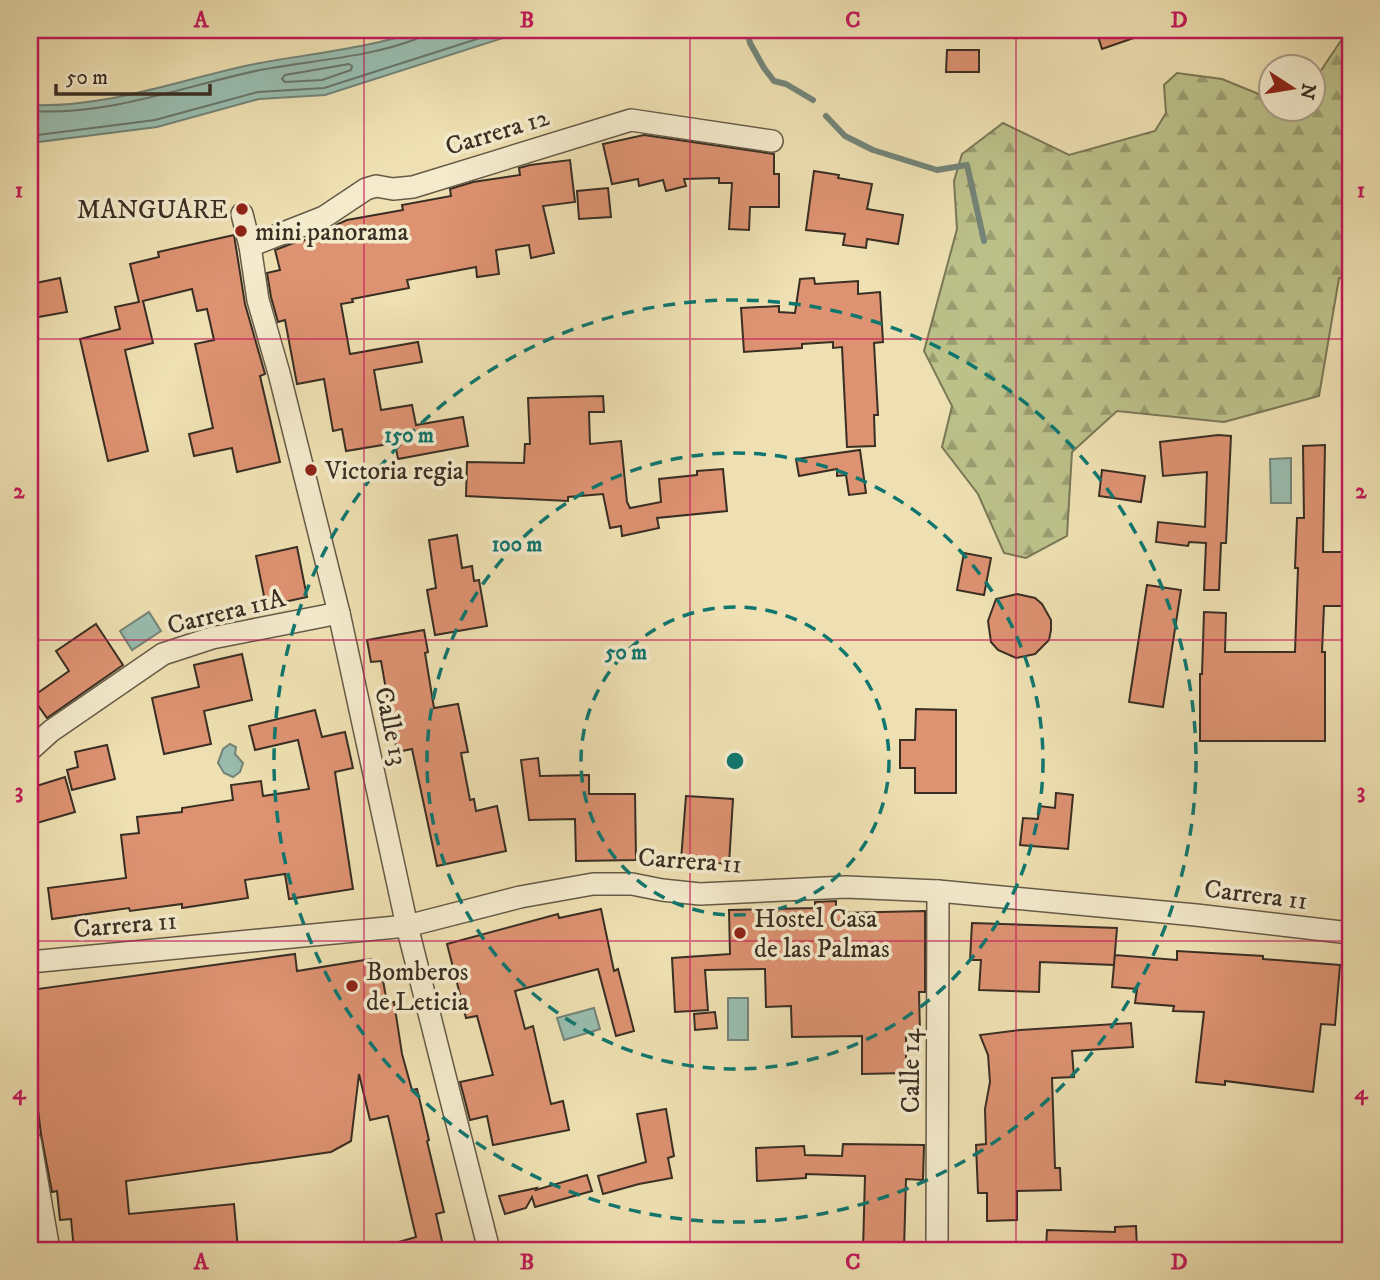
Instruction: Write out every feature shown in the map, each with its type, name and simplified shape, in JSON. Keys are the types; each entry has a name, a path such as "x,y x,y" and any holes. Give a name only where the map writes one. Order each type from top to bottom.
{"street":[{"name":"Carrera 12","path":"250,246 324,217 366,189 376,186 393,189 413,187 631,120 772,141"},
{"name":"Calle 13","path":"242,214 258,300 339,613 407,926 489,1250"},
{"name":"Carrera 11A","path":"30,750 51,731 163,653 212,638 339,613"},
{"name":"Carrera 11","path":"30,961 407,926 520,897 593,884 632,884 700,894 846,887 938,891 1195,915 1350,933"},
{"name":"Calle 14","path":"937,1250 938,891"},
{"path":"30,1140 49,1250"}],"green space":[{"path":"1350,30 1350,277 1339,278 1319,396 1224,422 1117,411 1072,452 1067,536 1026,558 1004,553 978,494 942,447 952,406 924,351 957,229 954,181 962,154 1003,123 1069,155 1155,131 1166,113 1164,85 1177,73 1222,79 1258,94 1258,122 1328,122 1328,60"}],"water":[{"path":"422,30 528,30 325,95 259,99 157,127 30,143 30,105 60,105 118,97 231,69 362,46"},
{"path":"1291,458 1291,503 1271,503 1270,459"},
{"path":"149,612 161,631 132,650 120,631"},
{"path":"230,744 236,747 235,754 243,763 240,772 233,777 224,773 218,763 223,749"},
{"path":"728,998 748,998 748,1040 728,1040"},
{"path":"594,1008 600,1029 564,1040 557,1018"}],"building":[{"path":"1096,30 1151,30 1151,32 1102,49"},
{"path":"947,50 979,50 979,72 946,72"},
{"path":"644,135 774,154 774,174 779,174 779,207 750,207 749,230 729,229 732,183 719,183 719,178 684,179 686,186 666,191 663,180 639,186 638,179 612,184 603,144"},
{"path":"570,160 575,202 543,206 554,253 531,258 529,245 496,250 499,274 477,277 476,267 407,280 409,288 352,299 353,302 341,304 350,354 418,342 422,362 374,370 381,410 412,405 416,425 463,417 468,446 398,459 395,443 346,451 342,429 333,431 324,379 297,384 285,320 278,322 267,273 280,270 275,250 319,237 318,233 347,220 403,210 402,205 451,196 450,189 473,182 520,175 519,168 530,165"},
{"path":"814,171 872,184 867,209 903,215 898,244 867,239 866,248 843,245 845,234 806,230"},
{"path":"608,188 611,217 579,219 577,191"},
{"path":"234,235 245,304 265,374 260,376 280,462 237,472 232,448 194,456 189,434 213,428 195,344 214,340 207,309 197,311 192,289 143,301 153,343 125,350 148,451 108,461 80,339 120,329 115,307 139,302 130,264 159,257 158,252"},
{"path":"60,278 67,312 38,317 31,284"},
{"path":"814,278 815,284 858,281 858,294 880,292 883,342 874,343 878,415 874,415 875,446 847,447 842,347 833,348 833,342 802,344 802,348 744,352 741,308 779,306 779,312 795,313 800,279"},
{"path":"603,396 604,412 589,412 590,444 621,441 627,502 630,508 661,502 659,479 723,469 727,511 657,518 659,528 622,536 621,526 610,528 603,494 568,497 568,501 466,496 467,462 524,463 525,444 530,444 528,398"},
{"path":"1231,436 1226,543 1221,543 1219,590 1204,590 1206,543 1189,542 1188,546 1156,542 1158,522 1205,527 1207,472 1163,476 1160,442"},
{"path":"1325,445 1323,552 1350,552 1350,606 1324,606 1322,652 1325,652 1325,741 1200,741 1204,612 1226,613 1225,652 1295,652 1297,518 1304,518 1303,446"},
{"path":"860,450 866,493 849,495 846,475 837,476 837,469 799,476 796,459"},
{"path":"1102,470 1145,476 1141,502 1099,496"},
{"path":"457,535 462,568 472,566 474,581 479,580 487,626 435,635 427,590 436,588 429,540"},
{"path":"297,547 307,597 266,606 256,556"},
{"path":"964,553 991,558 984,595 957,590"},
{"path":"1147,585 1181,590 1163,707 1129,702"},
{"path":"1017,594 1035,598 1042,604 1051,620 1051,630 1049,640 1035,654 1016,658 998,650 991,642 988,621 996,599"},
{"path":"96,624 123,665 47,718 32,697 69,671 56,651"},
{"path":"424,630 434,708 458,704 468,752 461,753 470,800 474,799 476,811 497,806 506,851 437,866 412,749 397,752 381,661 371,662 367,640"},
{"path":"242,654 252,700 204,711 211,744 164,754 152,698 199,687 194,665"},
{"path":"916,709 956,710 956,793 915,793 915,768 900,768 900,740 915,740"},
{"path":"315,710 322,737 345,732 353,768 335,772 353,889 289,899 285,874 245,880 248,898 182,908 182,904 130,911 129,908 52,919 48,888 126,878 121,835 139,833 137,817 182,812 182,808 233,800 231,785 261,781 263,796 309,789 298,740 255,750 249,726"},
{"path":"107,745 115,779 72,790 67,770 78,767 75,752"},
{"path":"538,758 540,776 589,775 589,794 635,794 636,860 576,861 575,819 529,820 521,760"},
{"path":"65,777 75,812 30,825 30,788"},
{"path":"1056,793 1073,795 1068,849 1020,845 1023,818 1038,819 1039,806 1055,808"},
{"path":"686,796 733,799 729,864 681,860"},
{"path":"836,901 836,913 925,911 925,992 919,992 920,1034 906,1035 906,1073 862,1074 862,1036 792,1037 791,1006 766,1007 765,969 705,970 708,1010 675,1012 672,958 730,954 729,910 815,908 815,902"},
{"path":"601,909 614,971 618,969 634,1031 616,1036 598,969 515,991 525,1029 533,1026 551,1104 563,1101 569,1130 493,1145 487,1116 470,1120 460,1082 493,1075 477,1016 466,1018 447,944 558,914 559,918"},
{"path":"972,923 1117,928 1114,964 1115,955 1177,960 1177,951 1263,956 1263,959 1340,965 1335,1025 1321,1024 1313,1092 1225,1081 1225,1085 1196,1082 1204,1012 1173,1011 1174,1006 1135,1003 1137,989 1112,987 1114,965 1040,962 1039,992 979,990 981,960 970,960"},
{"path":"295,954 297,971 371,959 374,981 383,980 387,1003 394,1002 402,1054 412,1090 417,1089 429,1140 427,1141 444,1212 436,1214 444,1250 386,1250 385,1246 416,1237 388,1116 370,1120 359,1074 351,1141 331,1152 126,1181 129,1214 234,1204 238,1250 74,1250 71,1219 60,1220 57,1191 52,1192 41,1134 30,1044 30,990"},
{"path":"715,1012 717,1028 695,1030 694,1014"},
{"path":"1131,1023 1133,1047 1072,1051 1074,1077 1052,1078 1055,1168 1060,1168 1061,1190 1017,1191 1017,1220 987,1221 987,1193 978,1193 976,1145 986,1144 985,1109 990,1082 988,1055 980,1035"},
{"path":"666,1109 674,1156 668,1158 672,1178 603,1194 598,1176 646,1162 637,1114"},
{"path":"843,1144 924,1145 923,1180 906,1179 904,1250 863,1250 865,1176 806,1174 806,1178 757,1181 756,1148 804,1146 805,1155 842,1156"},
{"path":"587,1175 592,1191 535,1207 532,1197 526,1208 505,1214 499,1196 537,1188 536,1190"},
{"path":"1136,1226 1137,1250 1046,1248 1047,1230 1115,1232 1115,1227"}],"waterway":[{"path":"747,30 750,43 774,81 786,84 813,100"},
{"path":"826,116 845,136 873,150 937,170 967,165 984,241"}],"place":[{"name":"MANGUARE","path":"242,209"},
{"name":"mini panorama","path":"241,231"},
{"name":"Victoria regia","path":"311,470"},
{"name":"Hostel Casa de las Palmas","path":"740,933"},
{"name":"Bomberos de Leticia","path":"352,986"}]}
